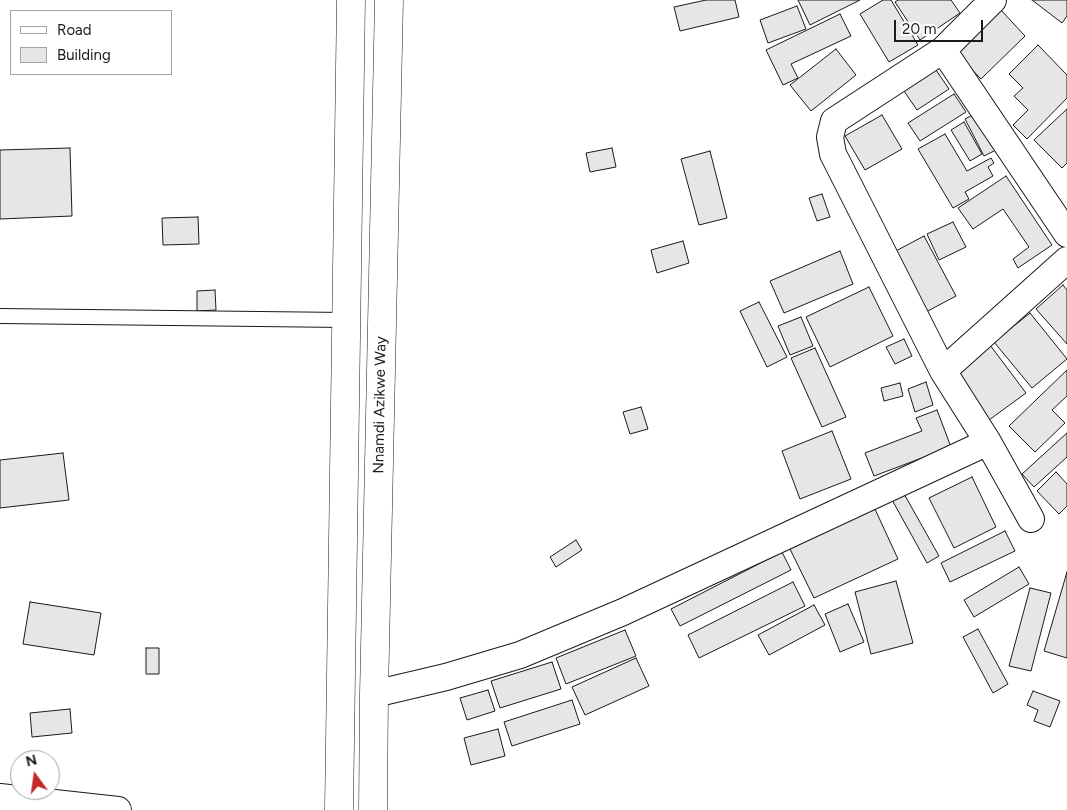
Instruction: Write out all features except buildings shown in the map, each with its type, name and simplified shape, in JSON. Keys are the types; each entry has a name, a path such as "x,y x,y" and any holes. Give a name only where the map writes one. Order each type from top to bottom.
{"highway":[{"path":"339,810 351,0"},
{"name":"Nnamdi Azikwe Way","path":"373,810 389,0"}],"street":[{"path":"993,0 943,50 834,121 830,137 833,154 943,371 988,442 1031,519"},
{"path":"943,50 1067,234"},
{"path":"943,371 1067,260"},
{"path":"374,694 446,677 520,655 623,612 988,442"},
{"path":"0,797 118,810"}],"lane":[{"path":"0,316 346,320"}]}
